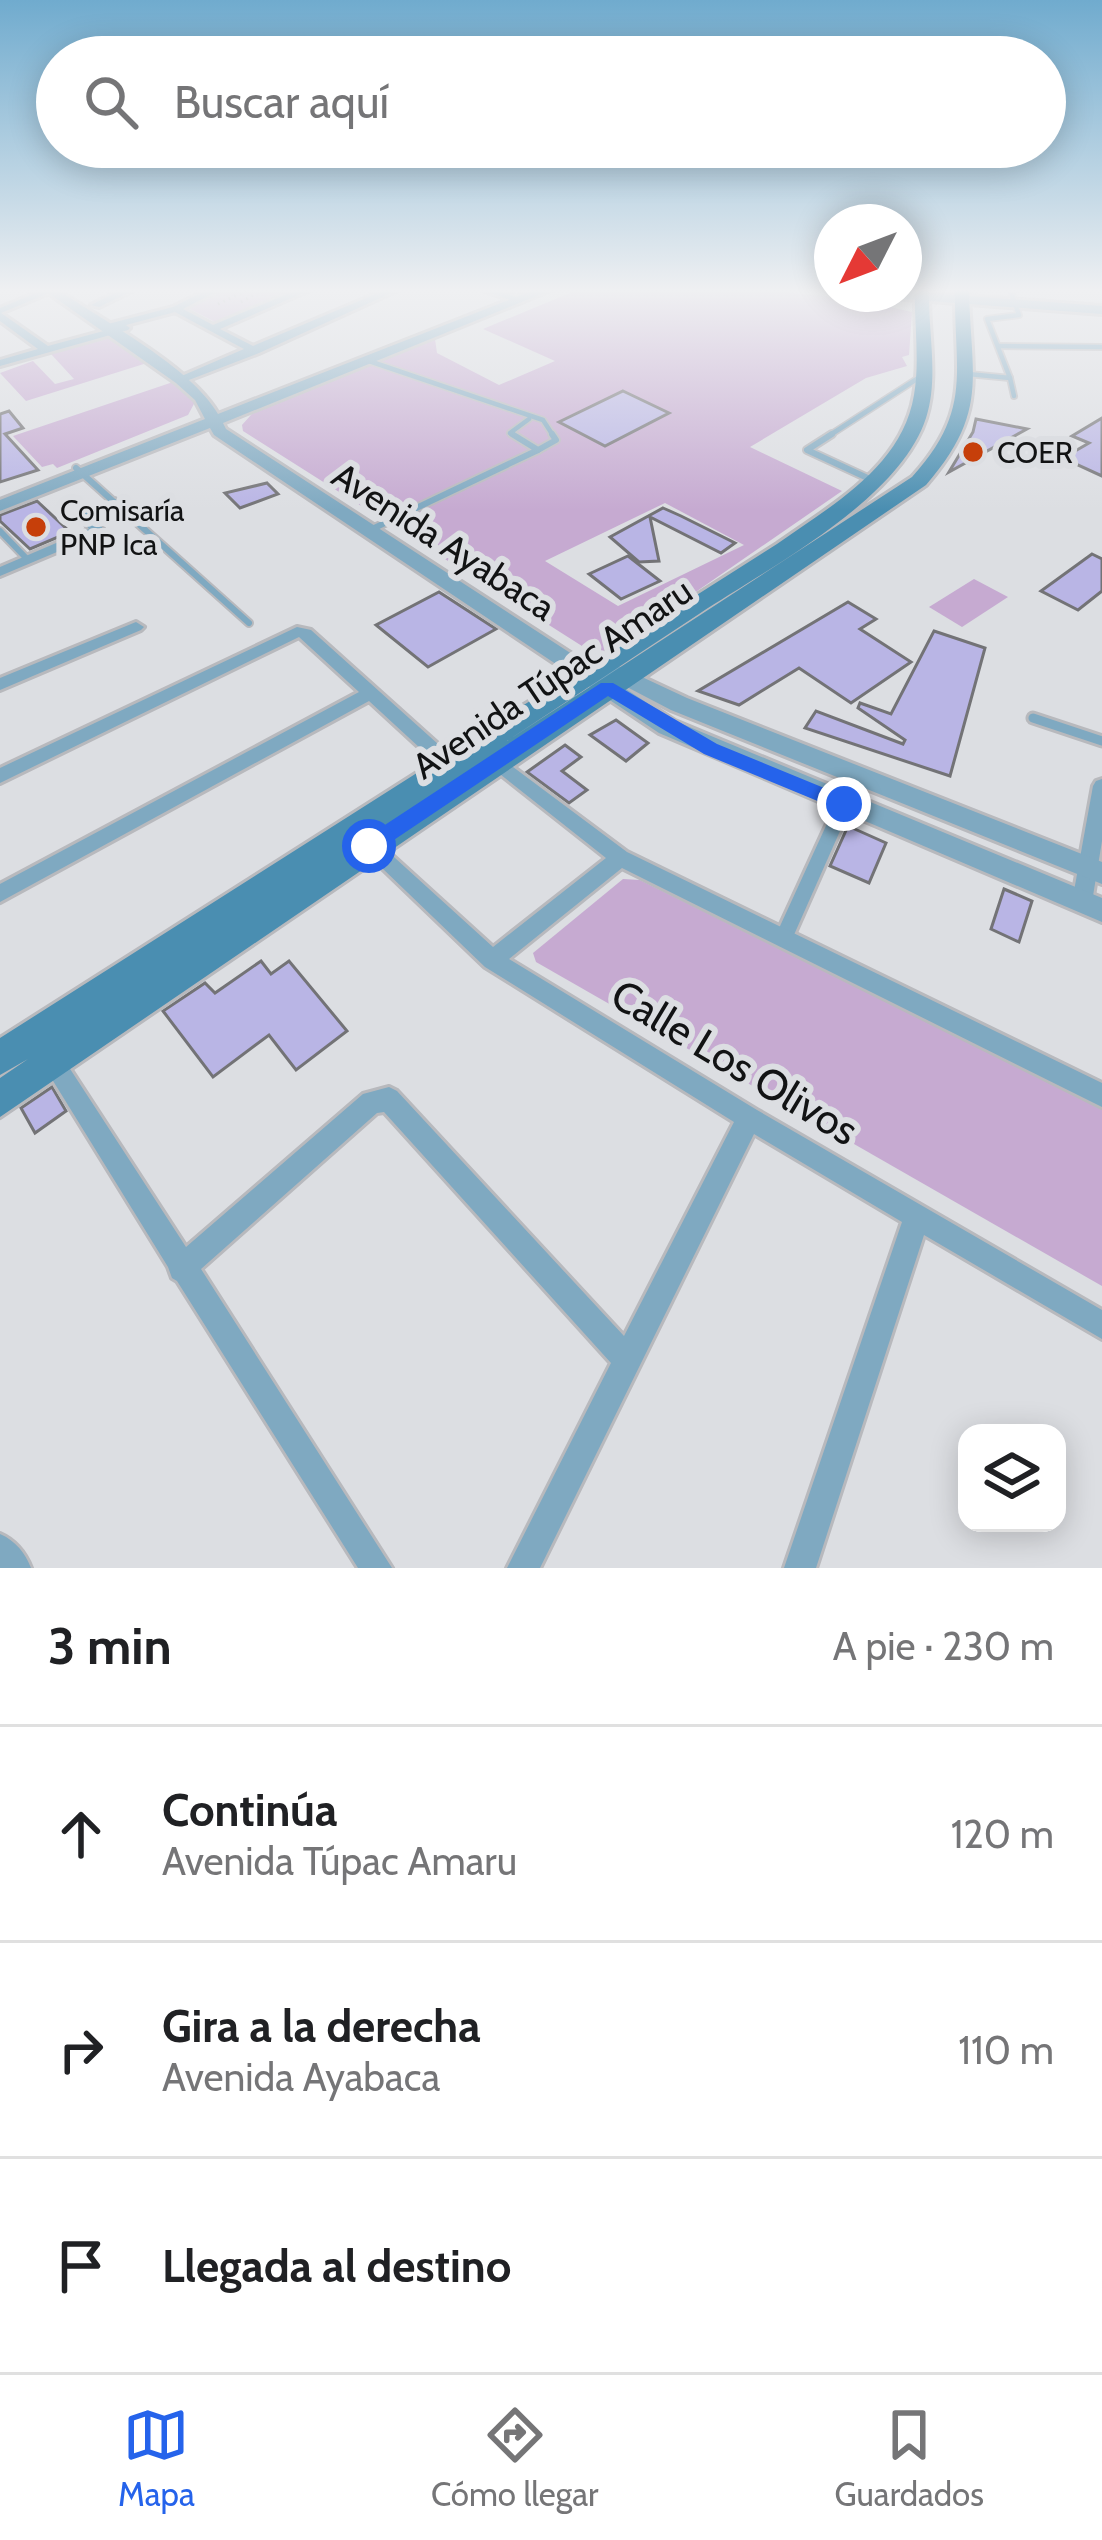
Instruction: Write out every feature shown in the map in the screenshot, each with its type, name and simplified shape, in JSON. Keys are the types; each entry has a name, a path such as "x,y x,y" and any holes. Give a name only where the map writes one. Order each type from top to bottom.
{"main road":[{"name":"Avenida Túpac Amaru","path":"0,1099 362,838 452,767 606,676 793,553 898,496 932,468 962,420 965,363"},
{"name":"Avenida Túpac Amaru","path":"793,553 900,453 915,426 923,366"},
{"path":"923,366 968,373"},
{"name":"Avenida Túpac Amaru","path":"0,1058 362,838 497,762 606,676"}],"street":[{"name":"Avenida Ayabaca","path":"166,363 187,378 220,415 374,528 711,749 1092,906"},
{"path":"187,378 224,363"},
{"path":"0,502 351,363"},
{"path":"176,432 196,414 238,419 256,401 357,363"},
{"path":"0,572 98,530 86,517 116,503"},
{"path":"0,684 136,627"},
{"path":"0,776 291,633 306,634 452,767"},
{"name":"Avenida Ayabaca","path":"606,676 1095,870"},
{"path":"0,894 370,694"},
{"path":"497,762 620,857 1102,1095"},
{"path":"1092,906 1102,787"},
{"path":"784,937 844,804"},
{"name":"Calle Los Olivos","path":"362,838 492,960 749,1118 1102,1324"},
{"path":"492,960 620,857"},
{"path":"53,1063 376,1568"},
{"path":"181,1269 371,1102 389,1099 627,1360"},
{"path":"523,1568 749,1118"},
{"path":"800,1568 917,1217"},
{"path":"0,1550 15,1568"}],"lane":[{"path":"374,528 554,444 556,435 543,420 375,363"},
{"path":"1005,363 1014,396"},
{"path":"874,481 808,448 923,366"},
{"path":"968,373 1010,378"},
{"path":"529,419 510,433 538,450"},
{"path":"79,471 249,623"},
{"path":"0,531 28,560"},
{"path":"1033,718 1102,741"}],"shaded area":[{"path":"35,363 55,384 74,379 59,363 146,363 26,401 0,373"},
{"path":"372,363 457,363 499,385 550,363 907,366 866,378 750,447 842,491 606,654 593,653 243,431 242,425 258,407","holes":["665,503 744,545 618,606 545,561"]},
{"path":"173,382 195,402 188,415 57,468 53,464 42,467 13,436"},
{"path":"974,579 1008,597 962,627 929,607"},
{"path":"623,879 640,880 1102,1108 1102,1286 536,962 533,953"}],"building":[{"path":"623,391 669,413 605,446 559,422"},
{"path":"9,411 23,428 5,434 38,470 0,482 0,414"},
{"path":"1102,418 1102,476 1063,458 1089,443 1072,436"},
{"name":"COER","path":"976,419 1027,429 949,472 973,432"},
{"path":"267,483 278,494 240,508 225,493"},
{"name":"Comisaría PNP Ica","path":"37,501 70,532 30,549 0,521 0,515"},
{"path":"663,508 735,543 721,553 650,517 659,561 639,562 610,537"},
{"path":"1092,554 1102,559 1102,591 1078,610 1041,591"},
{"path":"628,556 660,581 621,599 589,574"},
{"path":"439,592 496,629 428,667 376,625"},
{"path":"848,602 876,619 860,629 911,662 851,703 799,668 739,705 698,691"},
{"path":"934,631 985,648 950,776 805,728 816,711 903,744 905,740 858,708 860,703 891,714"},
{"path":"616,720 648,743 626,761 590,735"},
{"path":"565,745 581,757 562,771 587,790 569,803 527,772"},
{"path":"848,826 886,843 869,883 830,866"},
{"path":"1004,889 1032,901 1019,942 991,929"},
{"path":"261,961 271,974 289,961 347,1031 296,1070 269,1035 213,1077 163,1011 205,983 215,993"},
{"path":"52,1087 66,1111 35,1133 21,1108"}],"place":[{"name":"COER","path":"973,452"},
{"name":"Comisaría PNP Ica","path":"36,527"}],"route":[{"path":"369,846 607,688 711,749 844,804"}]}
